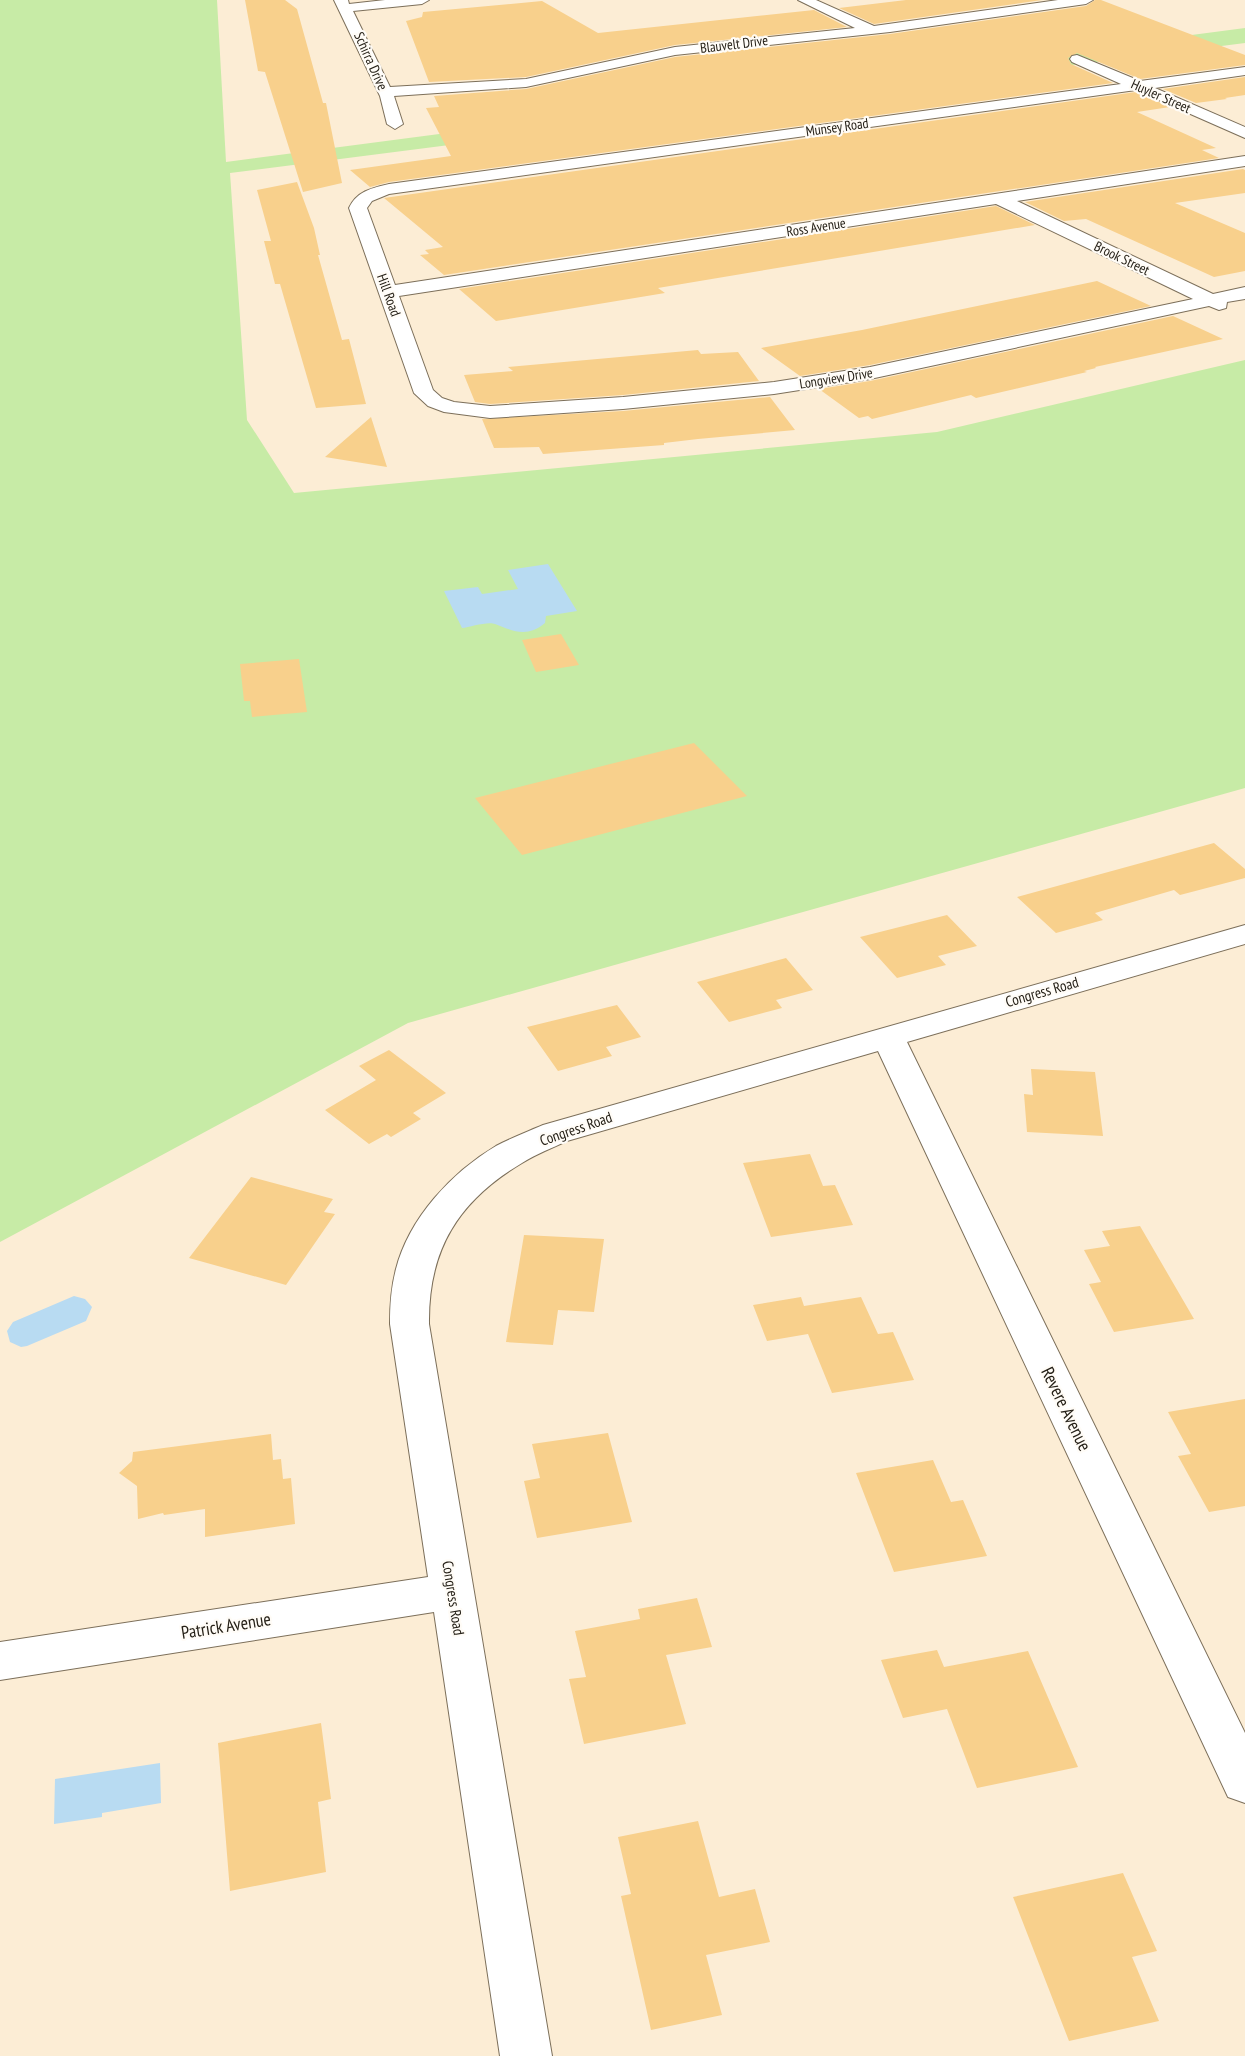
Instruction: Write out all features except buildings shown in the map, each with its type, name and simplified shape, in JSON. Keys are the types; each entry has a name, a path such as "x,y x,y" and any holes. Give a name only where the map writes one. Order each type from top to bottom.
{"street":[{"path":"344,4 423,0"},
{"path":"805,0 872,30"},
{"name":"Blauvelt Drive","path":"385,92 461,89 526,83 675,51 872,30 1086,0"},
{"name":"Schirra Drive","path":"344,4 385,92 395,124"},
{"name":"Huyler Street","path":"1077,59 1245,132"},
{"name":"Munsey Road","path":"364,198 389,189 1245,71"},
{"name":"Ross Avenue","path":"387,292 1245,161"},
{"name":"Hill Road","path":"364,198 358,208 424,393"},
{"name":"Brook Street","path":"999,199 1237,312"},
{"name":"Longview Drive","path":"424,393 435,402 451,408 490,412 774,388 870,373 1245,293"},
{"name":"Congress Road","path":"526,2056 415,1355 409,1335 408,1293 417,1255 436,1220 465,1187 498,1162 555,1133 1245,934"},
{"name":"Revere Avenue","path":"888,1037 1245,1782"},
{"name":"Patrick Avenue","path":"0,1661 452,1591"}],"green space":[{"path":"0,0 217,0 226,162 1245,28 1245,43 230,173 247,420 294,493 937,432 1245,360 1245,788 408,1023 0,1242"}],"water":[{"path":"548,564 577,611 546,616 545,623 526,632 514,631 492,623 462,628 444,591 478,587 482,594 518,589 508,570"},
{"path":"74,1296 85,1299 92,1307 86,1321 27,1346 21,1347 10,1342 7,1331 13,1322"},
{"path":"160,1763 161,1803 102,1813 102,1817 54,1824 55,1779"}]}
